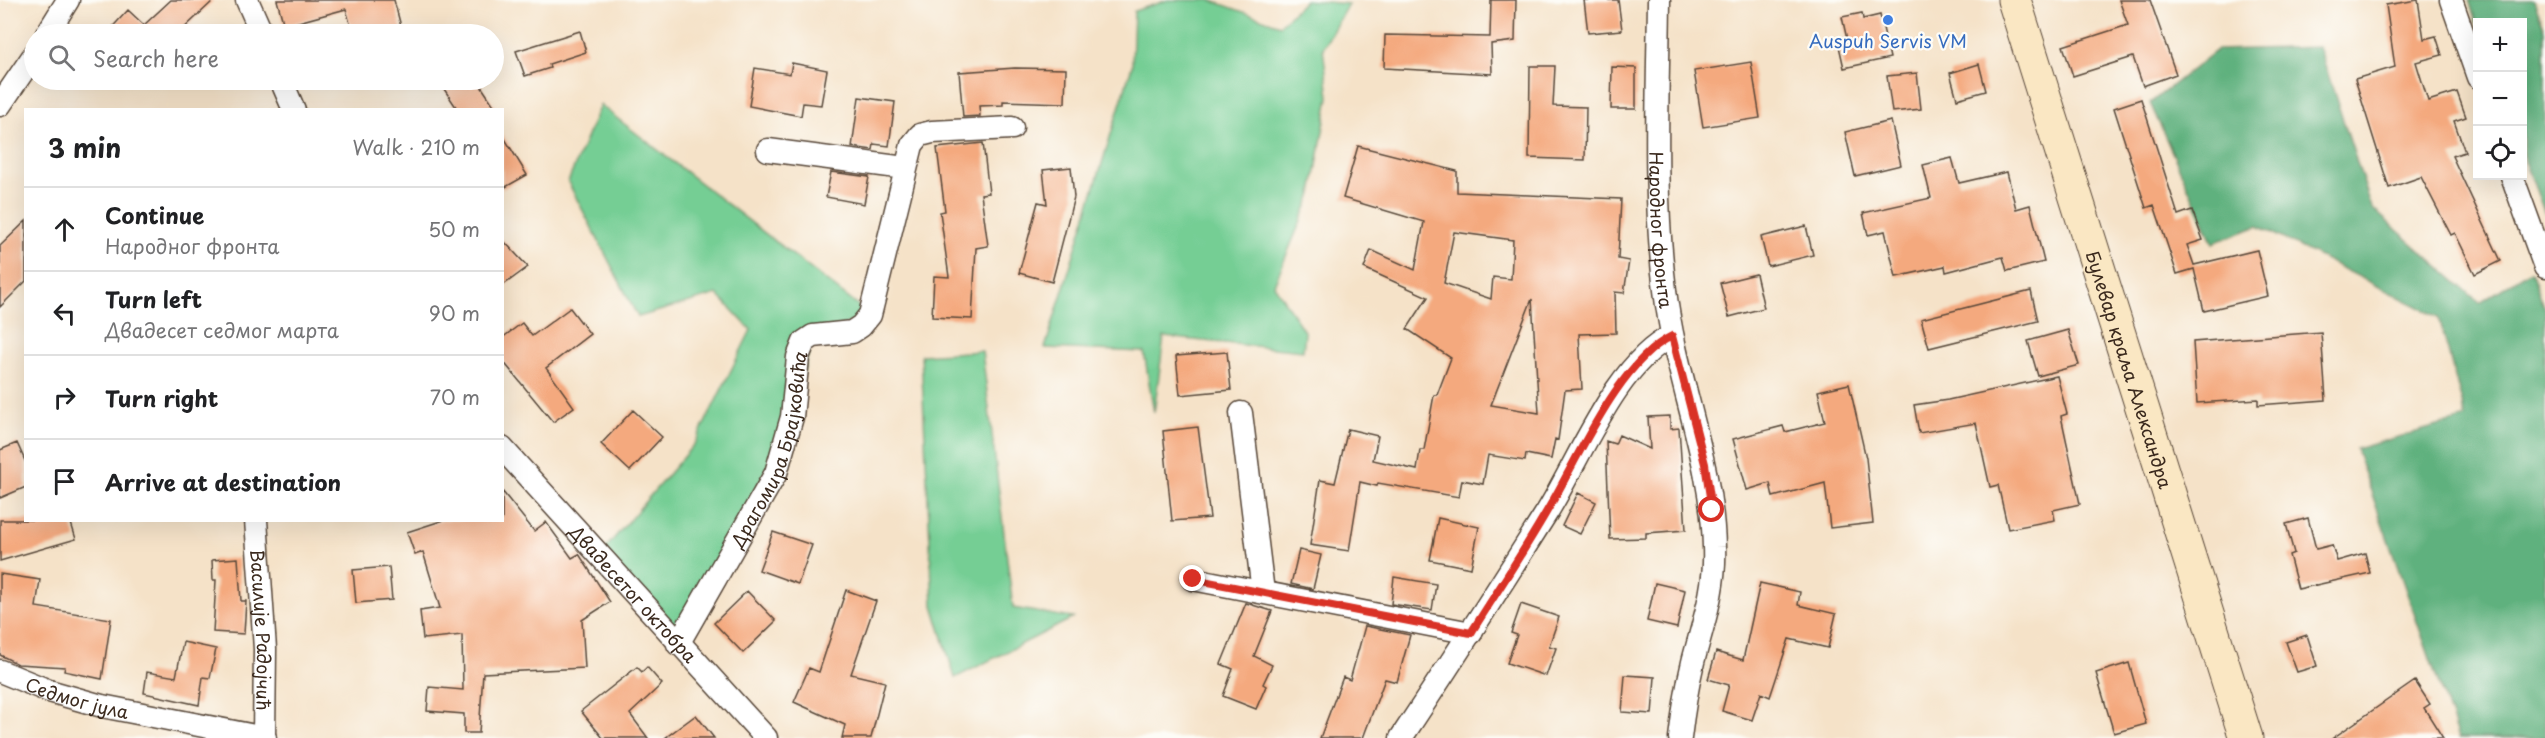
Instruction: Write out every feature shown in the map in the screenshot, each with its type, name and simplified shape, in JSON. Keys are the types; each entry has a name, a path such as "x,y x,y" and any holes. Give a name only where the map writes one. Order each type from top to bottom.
{"main road":[{"name":"Булевар краља Александра","path":"2014,0 2246,738"}],"street":[{"path":"53,24 68,0"},
{"path":"247,0 258,24"},
{"name":"Народног фронта","path":"1659,0 1661,251 1672,336 1705,464 1714,549 1713,584 1693,662 1680,738"},
{"path":"2451,0 2476,72"},
{"path":"0,105 24,70"},
{"path":"285,90 293,108"},
{"name":"Драгомира Брајковића","path":"678,644 776,472 792,417 798,357 804,342 813,336 852,332 861,326 870,315 912,144 920,135 932,132 1012,128"},
{"path":"768,150 905,168"},
{"path":"2513,180 2545,267"},
{"path":"1401,738 1471,633 1550,507 1617,390 1655,344 1672,336"},
{"path":"1241,413 1263,592"},
{"name":"Двадесетог октобра","path":"504,450 766,738"},
{"name":"Василије Радојчић","path":"256,522 265,649 264,738"},
{"path":"1193,579 1471,633"},
{"name":"Седмог јула","path":"0,671 49,691 102,706 264,738"}],"green space":[{"path":"1168,0 1210,0 1280,25 1305,0 1348,4 1323,48 1329,97 1312,194 1274,285 1305,333 1303,351 1164,337 1154,413 1144,352 1045,348 1132,66 1134,11"},
{"path":"2469,0 2534,0 2545,30 2545,214 2527,167 2527,18 2475,18"},
{"path":"2319,47 2372,208 2480,303 2531,270 2545,309 2545,738 2458,738 2356,449 2466,418 2439,317 2258,226 2213,243 2150,103 2217,50"},
{"path":"600,105 870,315 813,336 792,417 678,644 599,556 695,443 751,330 717,294 638,317 568,182"},
{"path":"982,351 1013,608 1073,618 955,678 933,605 921,355"}],"building":[{"path":"171,0 214,0 189,24 145,24"},
{"path":"277,0 394,0 400,24 350,24 346,9 291,24 283,24"},
{"path":"1491,0 1516,0 1515,41 1491,44 1492,74 1384,68 1385,35 1490,37"},
{"path":"1584,0 1618,0 1622,30 1588,33"},
{"path":"2119,0 2150,0 2176,74 2143,86 2133,57 2073,76 2063,46 2128,25"},
{"path":"2418,0 2424,39 2436,36 2442,55 2416,62 2428,101 2457,92 2466,117 2454,121 2465,152 2452,156 2501,261 2475,274 2455,233 2451,235 2421,177 2389,188 2355,79 2395,67 2386,5"},
{"path":"128,10 143,24 115,24"},
{"path":"1862,13 1863,19 1880,15 1890,58 1844,68 1839,46 1848,44 1842,17"},
{"path":"580,31 586,52 549,64 550,68 525,76 516,51"},
{"path":"1751,62 1760,118 1703,127 1694,71"},
{"path":"792,63 827,70 821,105 803,103 801,116 749,106 755,68 790,74"},
{"path":"1979,64 1986,91 1957,99 1950,73"},
{"path":"1530,66 1555,66 1553,106 1586,107 1585,160 1529,158"},
{"path":"1612,67 1636,68 1636,109 1611,109"},
{"path":"1015,68 1066,69 1065,103 1003,101 1003,105 979,106 980,116 963,117 959,72"},
{"path":"1917,73 1921,109 1892,112 1887,76"},
{"path":"445,90 484,90 496,108 457,108"},
{"path":"859,97 895,102 889,146 874,144 873,150 852,147"},
{"path":"2141,99 2178,215 2192,210 2203,240 2187,245 2194,265 2257,250 2268,296 2204,311 2194,269 2177,274 2154,205 2146,208 2114,108"},
{"path":"1891,121 1901,165 1855,176 1845,132"},
{"path":"504,137 527,175 504,188"},
{"path":"983,143 989,193 981,194 988,246 976,248 972,319 932,317 934,276 949,277 940,212 945,211 937,148"},
{"path":"1358,146 1457,171 1457,192 1621,199 1618,259 1629,261 1624,293 1615,292 1616,333 1579,334 1582,389 1565,390 1558,440 1555,439 1551,459 1526,454 1525,461 1488,455 1483,484 1462,480 1459,497 1360,482 1349,551 1310,545 1320,480 1335,483 1348,429 1378,436 1373,460 1417,470 1420,450 1424,450 1434,395 1437,395 1451,358 1407,329 1428,297 1364,268 1371,250 1415,270 1424,222 1343,198","holes":["1454,232 1513,240 1511,279 1493,277 1491,299 1444,283","1532,299 1539,413 1491,405"]},
{"path":"1952,158 1959,183 2007,172 2016,209 2030,205 2044,262 2007,271 2003,257 1946,272 1945,266 1896,277 1885,231 1868,235 1863,213 1931,198 1923,165"},
{"path":"1071,167 1074,197 1052,282 1019,273 1038,202 1047,204 1043,170"},
{"path":"831,172 869,177 864,204 826,197"},
{"path":"24,223 24,283 0,307 0,246"},
{"path":"1806,226 1813,255 1768,266 1761,237"},
{"path":"504,241 528,267 504,285"},
{"path":"1756,274 1764,308 1729,317 1720,283"},
{"path":"2031,291 2038,321 1929,348 1921,319"},
{"path":"570,308 590,334 546,368 574,407 553,422 504,362 504,336 522,323 532,336"},
{"path":"2068,330 2079,365 2038,376 2028,341"},
{"path":"2321,332 2326,400 2258,405 2258,399 2197,403 2193,342"},
{"path":"1227,352 1231,390 1180,395 1176,356"},
{"path":"2057,376 2067,414 2061,416 2080,504 2053,510 2055,520 2008,529 1998,485 1990,487 1976,423 1919,433 1914,405 1948,400"},
{"path":"1849,384 1866,458 1873,523 1830,528 1825,483 1773,497 1770,483 1747,490 1733,439 1783,426 1785,432 1825,422 1818,391"},
{"path":"633,410 662,437 630,471 601,444"},
{"path":"1670,416 1670,429 1679,428 1686,530 1646,533 1646,538 1610,539 1606,441 1615,444 1619,435 1650,449 1648,417"},
{"path":"1198,427 1210,518 1172,521 1163,431"},
{"path":"17,443 24,459 24,488 0,498 0,450"},
{"path":"1578,493 1596,502 1580,534 1562,526"},
{"path":"504,494 534,531 546,522 572,558 579,554 610,602 582,620 585,668 483,673 479,733 464,733 464,714 427,711 429,687 463,690 462,635 423,639 420,611 440,608 423,552 415,555 407,532 438,522 504,522"},
{"path":"1438,518 1479,527 1471,568 1430,560"},
{"path":"2308,518 2316,549 2332,545 2337,561 2365,553 2370,573 2298,589 2289,555 2294,553 2286,524"},
{"path":"0,520 71,522 76,539 0,561"},
{"path":"773,532 812,545 798,584 759,570"},
{"path":"1299,550 1321,555 1313,589 1291,584"},
{"path":"238,558 241,601 246,601 244,634 213,632 216,580 213,580 212,560"},
{"path":"389,567 392,600 356,603 353,570"},
{"path":"0,574 40,580 36,607 111,619 102,679 64,671 65,667 18,664 0,655"},
{"path":"1394,577 1436,584 1432,610 1391,604"},
{"path":"1655,583 1685,590 1677,628 1647,621"},
{"path":"1760,583 1800,592 1798,605 1836,614 1828,648 1789,639 1770,697 1761,693 1752,720 1722,711 1729,685 1708,679 1716,652 1743,660"},
{"path":"846,590 876,601 851,674 885,682 871,738 842,738 845,725 794,702 809,668 819,672"},
{"path":"747,591 776,621 743,653 714,623"},
{"path":"1246,603 1272,611 1254,656 1272,665 1263,684 1266,686 1256,709 1223,696 1233,669 1221,664"},
{"path":"1521,604 1559,617 1549,646 1556,648 1546,676 1507,663 1517,635 1511,633"},
{"path":"1365,626 1410,635 1397,682 1385,679 1363,738 1320,738 1343,677 1350,680"},
{"path":"2307,635 2317,666 2297,672 2286,642"},
{"path":"183,642 216,649 210,678 203,677 199,705 144,693 147,672 176,677"},
{"path":"2129,663 2146,724 2114,733 2096,673"},
{"path":"637,667 642,672 647,667 662,684 630,714 648,738 603,738 581,711"},
{"path":"1625,675 1655,677 1652,714 1622,712"},
{"path":"2415,681 2430,704 2424,708 2443,738 2333,738"},
{"path":"696,715 714,738 665,738"}],"place":[{"name":"Auspuh Servis VM","path":"1888,20"}],"route":[{"path":"1193,579 1471,633 1550,507 1617,390 1655,344 1672,336 1705,464 1712,510"}]}
